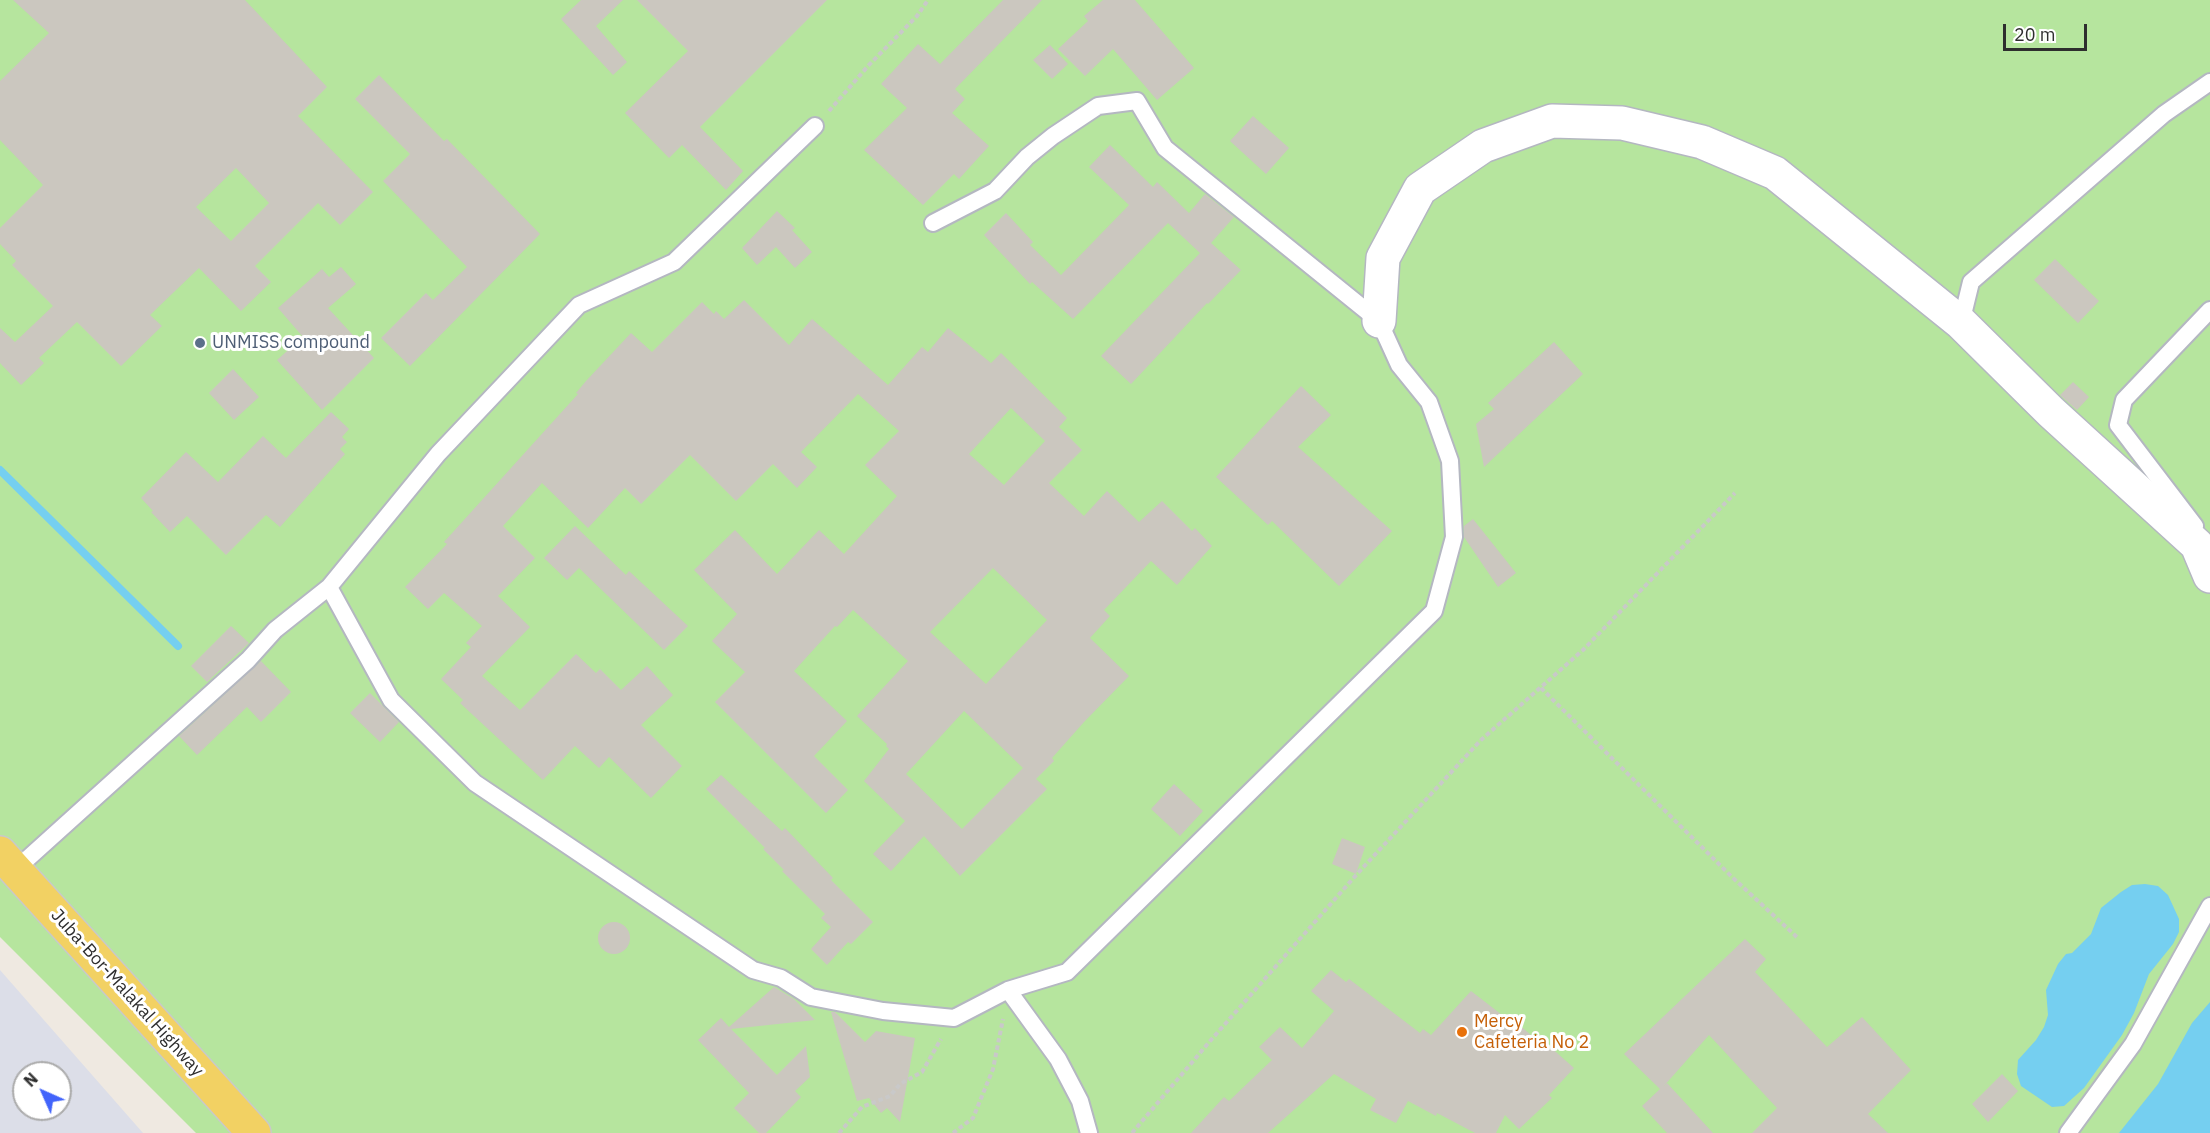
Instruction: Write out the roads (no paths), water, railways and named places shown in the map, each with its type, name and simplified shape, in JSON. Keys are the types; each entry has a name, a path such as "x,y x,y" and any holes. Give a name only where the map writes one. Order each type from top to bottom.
{"main road":[{"name":"Juba-Bor-Malakal Highway","path":"8,862 254,1133"}],"street":[{"path":"1379,321 1383,258 1420,189 1483,146 1552,121 1622,123 1702,142 1774,173 1962,323 2051,412 2197,545 2210,576"}],"lane":[{"path":"1962,323 1971,282 2164,114 2210,82"},
{"path":"328,587 391,700 475,783 753,970 781,978 811,997 884,1011 954,1018 1008,990 1067,972 1434,611 1454,537 1450,461 1429,402 1399,365 1379,321 1165,148 1137,101 1098,106 1027,157 994,191 933,223"},
{"path":"8,862 248,660 275,630 328,587 438,454 579,305 674,262 815,126"},
{"path":"2210,310 2124,400 2118,425 2210,545"},
{"path":"2068,1133 2133,1044 2210,906"},
{"path":"1008,990 1058,1059 1080,1101 1089,1133"}],"water":[{"path":"2132,885 2158,886 2168,895 2179,919 2179,932 2173,944 2149,974 2134,1013 2122,1035 2084,1088 2064,1106 2052,1107 2021,1086 2017,1074 2018,1060 2044,1027 2048,1015 2046,990 2058,964 2066,954 2072,953 2091,934 2101,908"},
{"path":"2210,1002 2210,1133 2119,1133 2158,1084 2192,1023"}],"waterway":[{"path":"0,470 178,646"}],"place":[{"name":"UNMISS compound","path":"200,343"},
{"name":"Mercy Cafeteria No 2","path":"1462,1032"}]}
